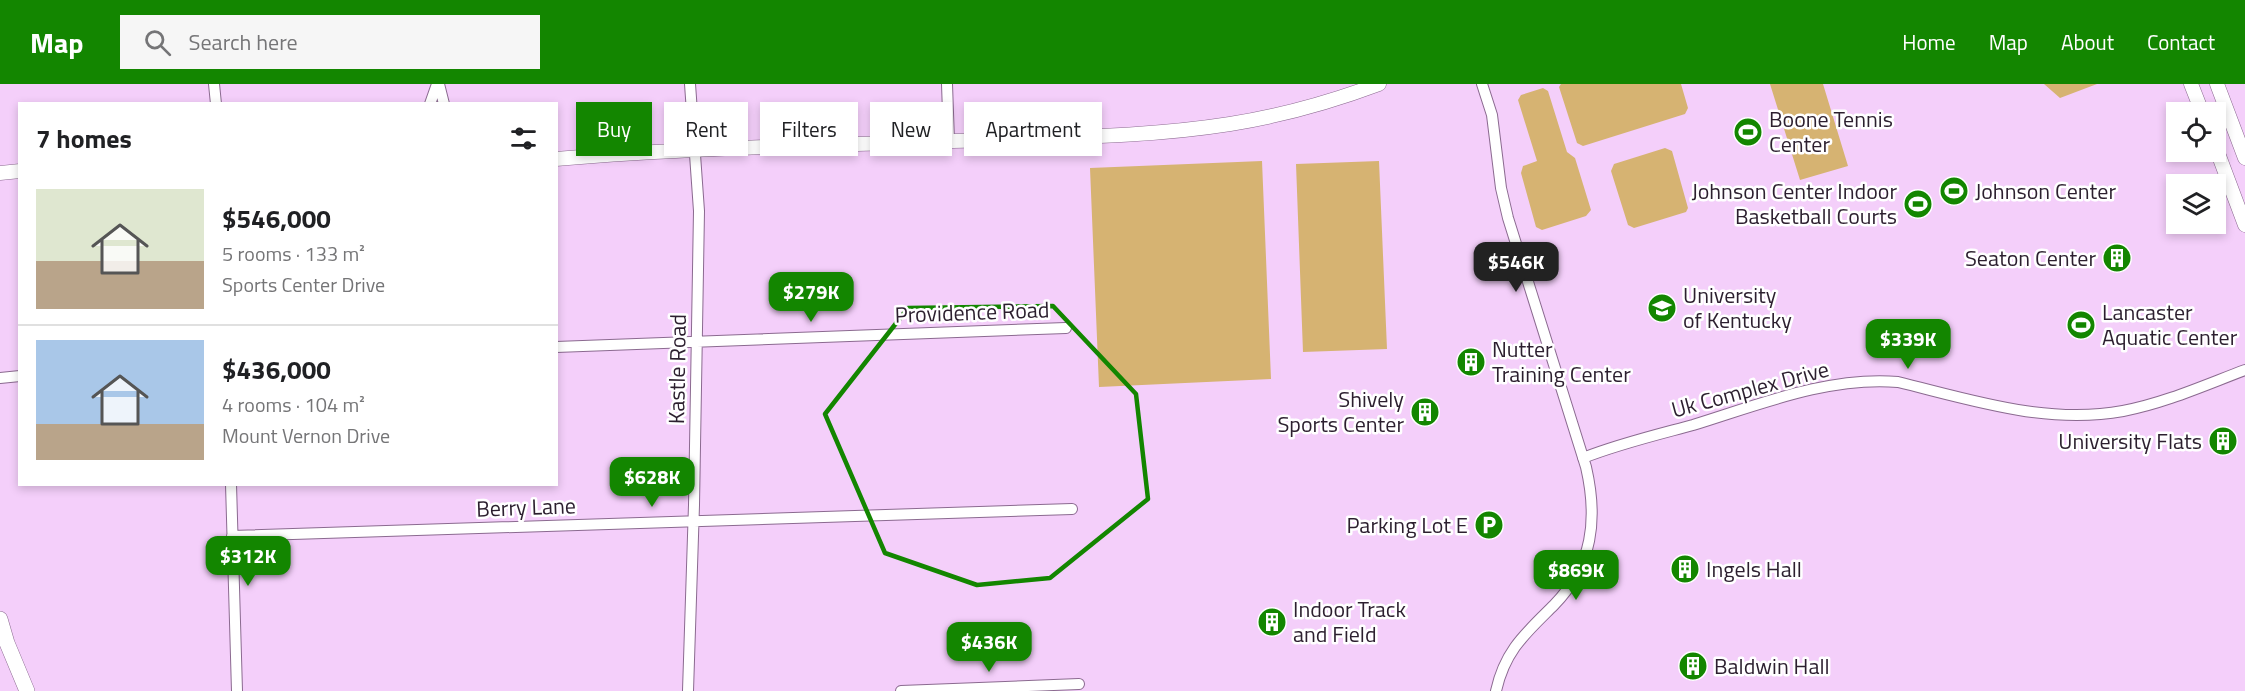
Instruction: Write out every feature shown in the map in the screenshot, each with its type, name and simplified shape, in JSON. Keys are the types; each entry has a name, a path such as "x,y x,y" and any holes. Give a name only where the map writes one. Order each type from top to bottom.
{"main road":[{"path":"952,141 1152,133 1220,125 1289,112 1378,84"},
{"path":"2191,84 2198,102"},
{"path":"2217,84 2245,158"},
{"path":"748,149 870,144"},
{"path":"558,159 664,153"},
{"path":"2222,162 2244,218"},
{"path":"0,173 18,171"},
{"path":"0,619 7,643 27,691"}],"street":[{"path":"214,84 216,102"},
{"path":"431,102 438,84"},
{"path":"438,84 443,102"},
{"name":"Kastle Road","path":"690,84 691,102"},
{"path":"946,84 947,102"},
{"path":"1482,84 1492,115 1501,188 1508,218 1592,492 1592,532 1574,582 1520,638 1499,674 1496,691"},
{"name":"Kastle Road","path":"688,691 699,211 695,156"},
{"name":"Providence Road","path":"558,347 1066,328"},
{"name":"Uk Complex Drive","path":"1583,458 1789,396 1840,385 1880,380 1898,382 2019,411 2050,416 2084,416 2147,405 2245,370"},
{"path":"0,378 18,376"},
{"path":"231,486 237,691"},
{"name":"Berry Lane","path":"232,536 1072,509"},
{"path":"900,691 1079,684"}],"highlighted area":[{"path":"1053,306 1136,394 1148,499 1050,578 977,585 885,553 825,414 908,308"}],"shaded area":[{"path":"1561,84 1681,84 1688,108 1685,114 1583,146 1577,143 1559,87"},
{"path":"1770,84 1823,84 1848,166 1800,180"},
{"path":"2044,84 2097,84 2060,98"},
{"path":"1543,88 1548,91 1567,152 1575,158 1591,210 1586,216 1542,230 1536,227 1521,173 1523,166 1537,161 1518,100 1521,95"},
{"path":"1665,148 1672,151 1688,208 1686,212 1634,228 1628,225 1611,171 1614,164"},
{"path":"1262,161 1271,379 1099,387 1090,168"},
{"path":"1379,161 1387,349 1303,352 1296,164"}],"place":[{"name":"Boone Tennis Center","path":"1748,132"},
{"name":"Johnson Center","path":"1954,191"},
{"name":"Johnson Center Indoor Basketball Courts","path":"1918,204"},
{"name":"Seaton Center","path":"2117,258"},
{"name":"University of Kentucky","path":"1662,308"},
{"name":"Lancaster Aquatic Center","path":"2081,325"},
{"name":"Nutter Training Center","path":"1471,362"},
{"name":"Shively Sports Center","path":"1425,412"},
{"name":"University Flats","path":"2223,441"},
{"name":"Parking Lot E","path":"1489,525"},
{"name":"Ingels Hall","path":"1685,569"},
{"name":"Indoor Track and Field","path":"1272,622"},
{"name":"Baldwin Hall","path":"1693,666"}]}
